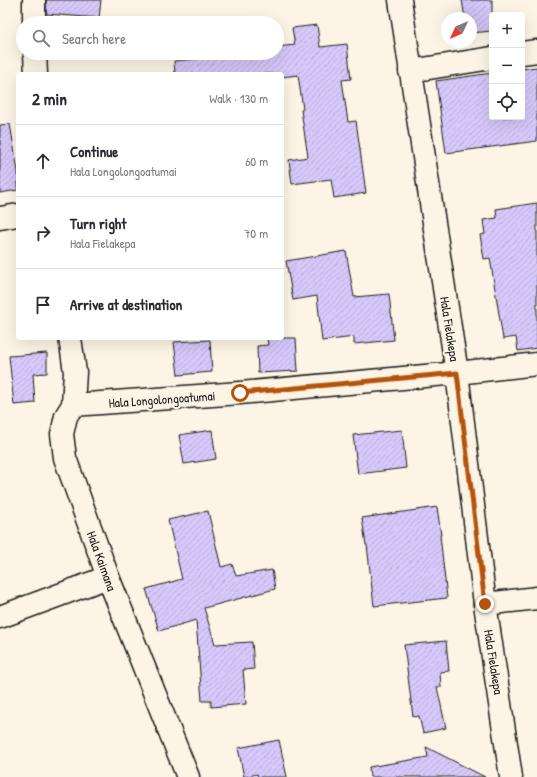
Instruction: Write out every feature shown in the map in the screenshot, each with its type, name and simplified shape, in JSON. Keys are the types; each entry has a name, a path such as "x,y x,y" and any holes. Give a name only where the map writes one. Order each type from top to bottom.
{"street":[{"path":"34,0 34,16"},
{"name":"Hala Fielakepa","path":"400,0 457,373 485,604 511,777"},
{"path":"525,53 537,51"},
{"path":"410,71 489,58"},
{"path":"35,60 36,72"},
{"path":"0,218 16,215"},
{"name":"Hala Kaimana","path":"70,340 75,372 74,405 66,416 62,434 65,458 108,577 188,777"},
{"name":"Hala Longolongoatumai","path":"74,405 240,393 537,364"},
{"path":"0,617 108,577"},
{"path":"485,604 537,598"}],"building":[{"path":"46,0 101,0 99,16 46,14"},
{"path":"462,0 492,0 492,12 489,12 489,31 477,32 477,12 464,12"},
{"path":"317,25 320,47 347,44 351,79 342,80 348,122 356,121 366,193 334,198 331,179 292,184 289,160 308,157 301,110 303,109 298,75 284,77 284,72 175,72 174,61 284,60 284,46 295,45 292,28"},
{"path":"537,67 537,141 446,153 436,81 489,73 489,120 525,120 525,69"},
{"path":"10,124 16,159 16,190 0,193 0,125"},
{"path":"537,203 537,348 518,351 516,337 503,339 490,258 484,259 480,235 485,234 483,220 497,218 496,209"},
{"path":"346,251 354,297 389,294 394,340 354,344 354,337 322,341 317,296 293,300 286,261"},
{"path":"296,338 298,371 258,373 257,346 268,345 267,340"},
{"path":"210,340 212,372 178,375 174,342"},
{"path":"47,353 47,373 33,374 35,403 14,405 9,356"},
{"path":"212,430 216,459 184,464 179,435"},
{"path":"402,430 406,468 358,474 353,435"},
{"path":"437,507 447,598 374,606 367,545 362,518"},
{"path":"208,511 221,567 232,564 236,576 272,570 275,589 204,608 215,644 252,642 254,669 243,670 246,704 211,707 211,701 202,701 196,620 159,631 146,589 182,579 168,520"},
{"path":"446,641 449,671 440,672 441,687 437,687 446,728 423,733 419,716 413,717 404,645"},
{"path":"279,740 287,777 258,777 257,774 244,777 238,748"},
{"path":"426,747 485,777 370,777 369,767 428,757"}],"route":[{"path":"240,393 457,373 485,604"}]}
